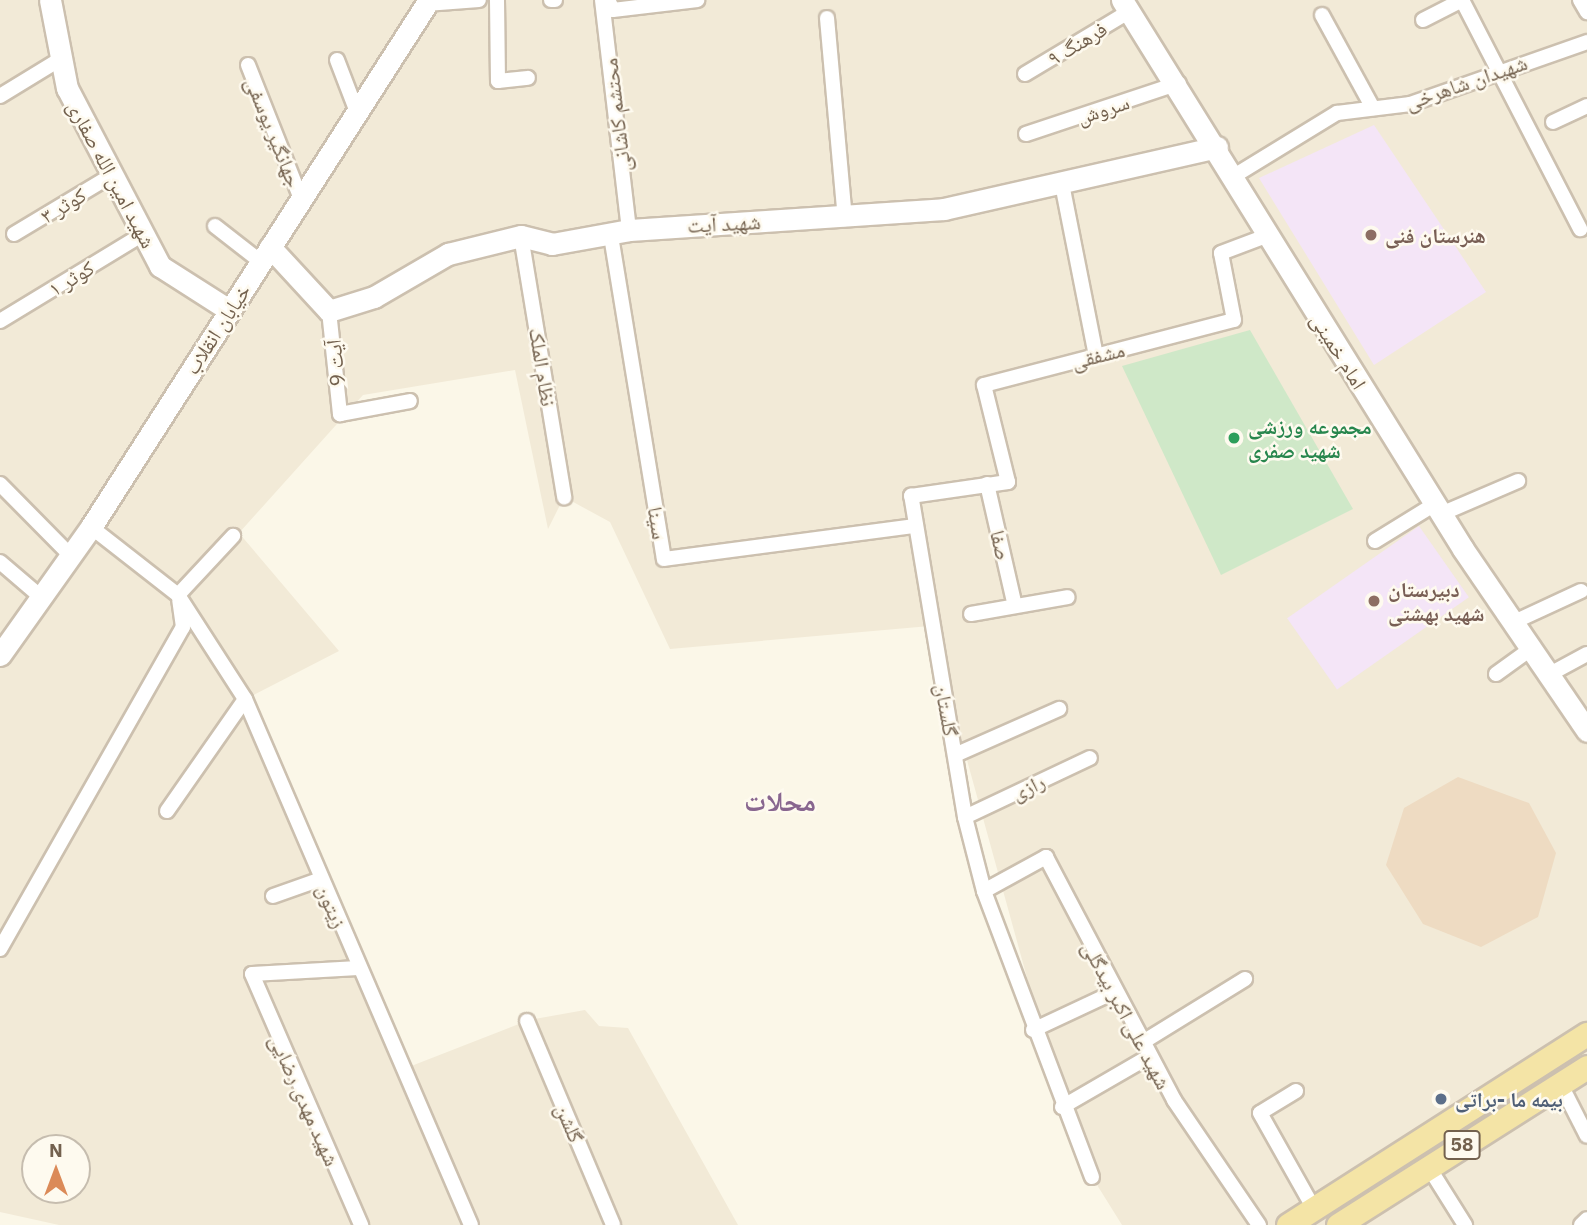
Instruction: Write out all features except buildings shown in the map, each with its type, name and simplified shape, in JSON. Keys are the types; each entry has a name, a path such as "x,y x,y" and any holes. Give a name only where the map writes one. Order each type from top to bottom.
{"main road":[{"name":"شهید امین الله صفاری","path":"50,0 59,60 112,175 160,266 229,310"},
{"name":"خیابان انقلاب","path":"0,655 91,527 427,2"},
{"name":"امام خمینی","path":"1126,5 1179,83 1438,509 1587,731"},
{"name":"شهید آیت","path":"329,311 374,297 448,254 521,236 552,244 620,233 845,219 944,209 1217,147"},
{"path":"265,254 329,311"},
{"name":"58","path":"1288,1225 1587,1034"},
{"name":"58","path":"1338,1225 1587,1066"}],"street":[{"path":"427,2 479,0"},
{"path":"497,0 498,81 528,78"},
{"path":"605,0 613,10 697,0"},
{"name":"محتشم کاشانی","path":"605,0 620,233"},
{"path":"1580,0 1587,12"},
{"path":"1423,20 1462,1 1495,71 1580,229"},
{"name":"فرهنگ ۹","path":"1025,74 1126,5"},
{"path":"1322,15 1373,108"},
{"path":"827,18 845,219"},
{"name":"شهیدان شاهرخی","path":"1234,176 1337,113 1410,104 1495,71 1587,42"},
{"path":"0,96 59,60"},
{"path":"337,60 357,112"},
{"name":"جهانگیر یوسفی","path":"248,65 301,199"},
{"name":"سروش","path":"1026,134 1179,83"},
{"path":"1553,122 1587,106"},
{"name":"کوثر ۳","path":"14,234 112,175"},
{"path":"1062,184 1096,356"},
{"path":"215,226 265,254"},
{"name":"سینا","path":"620,233 664,559 916,526"},
{"name":"کوثر ۱","path":"0,321 142,234"},
{"name":"مشفقی","path":"987,484 1008,482 984,385 1234,320 1221,253 1269,235"},
{"name":"نظام الملک","path":"521,236 564,497"},
{"name":"آیت 9","path":"329,311 340,414 410,401"},
{"path":"1375,541 1438,509 1518,481"},
{"path":"0,484 70,555"},
{"name":"گلستان","path":"987,484 911,496 965,817 984,891 1062,1107 1092,1177"},
{"name":"صفا","path":"987,484 1015,606"},
{"name":"زیتون","path":"91,527 178,595 246,699 358,968 471,1225"},
{"path":"0,949 183,626 178,595 233,536"},
{"path":"0,562 41,597"},
{"path":"1514,622 1581,591"},
{"path":"971,614 1068,597"},
{"path":"1496,674 1532,649"},
{"path":"1550,674 1587,654"},
{"path":"167,811 246,699"},
{"path":"955,755 1059,709"},
{"name":"رازی","path":"965,817 1090,758"},
{"name":"شهید علی اکبر بیدگلی","path":"984,891 1046,857 1114,992 1150,1056 1259,1225"},
{"path":"273,896 321,879"},
{"name":"شهید مهدی رضایی","path":"358,968 252,974 361,1225"},
{"path":"1143,1042 1245,979"},
{"path":"1033,1030 1114,992"},
{"name":"گلشن","path":"527,1021 613,1225"},
{"path":"1062,1107 1150,1056"},
{"path":"1560,1083 1587,1136"},
{"path":"1296,1091 1260,1114 1314,1209"},
{"path":"1428,1166 1465,1225"},
{"path":"1581,1225 1587,1219"}],"shaded area":[{"path":"0,0 1587,0 1587,1225 1122,1225 1074,1148 930,626 670,649 610,522 564,497 548,529 515,370 363,395 239,533 339,651 246,699 401,1070 529,1020 585,1010 599,1026 628,1028 738,1225 59,1225 0,1212"},
{"name":"هنرستان فنی","path":"1374,125 1486,292 1374,365 1259,178"},
{"name":"دبیرستان شهید بهشتی","path":"1419,526 1469,597 1337,690 1287,618"}],"green space":[{"name":"مجموعه ورزشی شهید صفری","path":"1250,330 1353,509 1221,575 1122,366"}],"place":[{"name":"هنرستان فنی","path":"1371,235"},
{"name":"مجموعه ورزشی شهید صفری","path":"1234,438"},
{"name":"دبیرستان شهید بهشتی","path":"1374,601"},
{"name":"بیمه ما -براتی","path":"1441,1099"}],"district":[{"name":"محلات","path":"780,801"}]}
